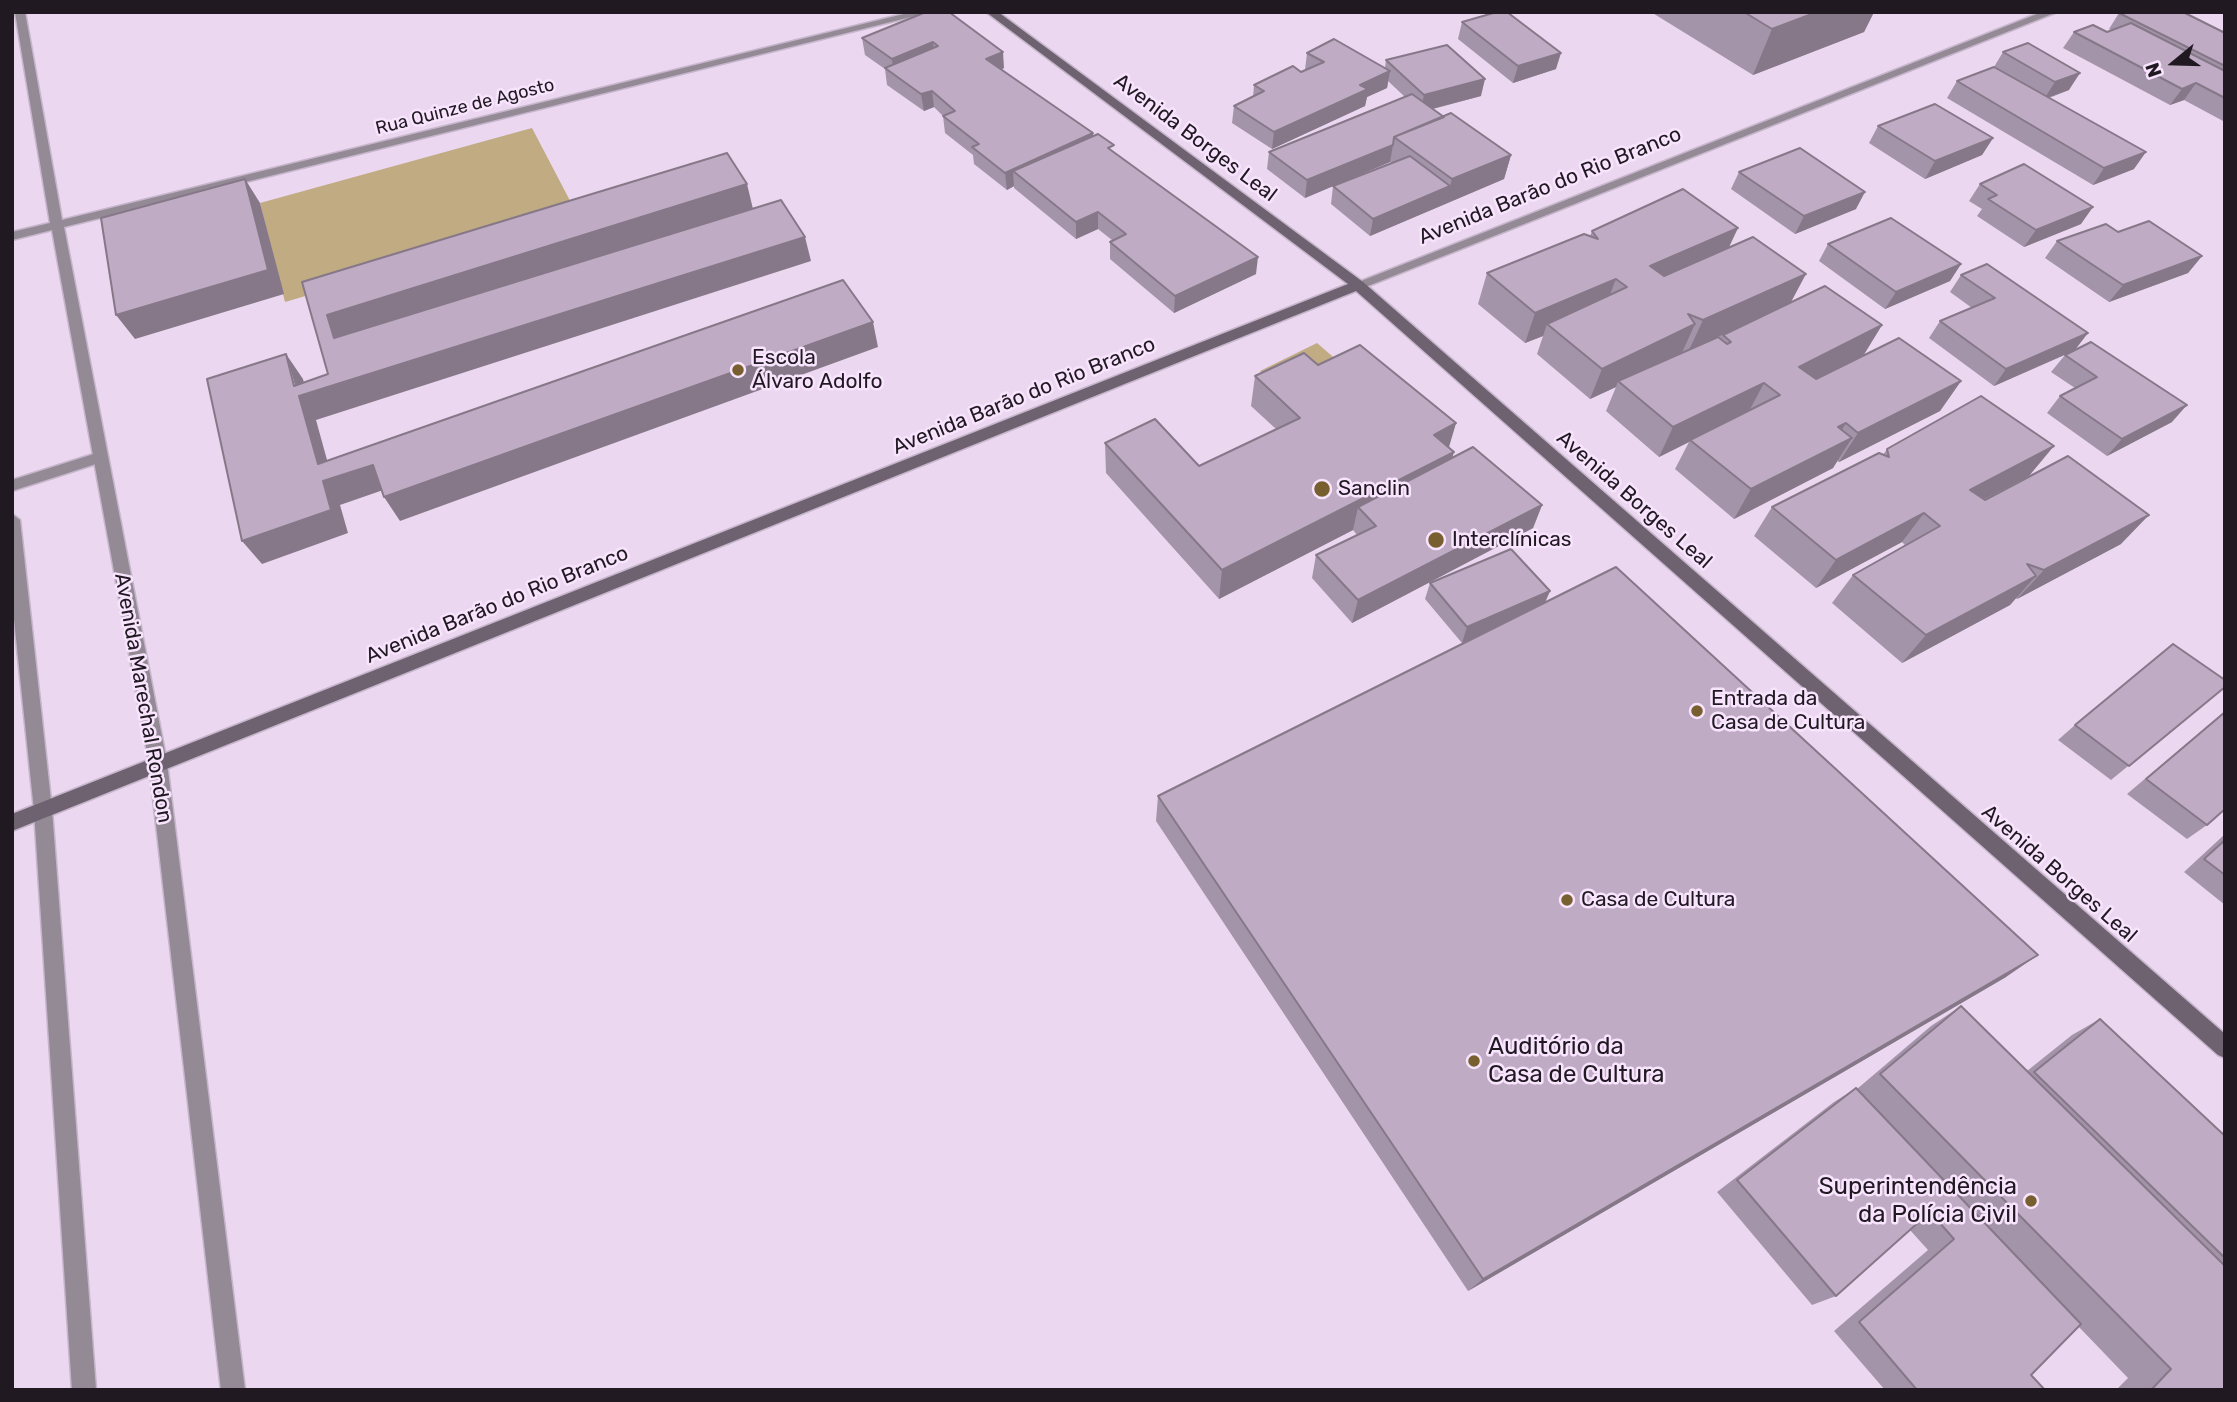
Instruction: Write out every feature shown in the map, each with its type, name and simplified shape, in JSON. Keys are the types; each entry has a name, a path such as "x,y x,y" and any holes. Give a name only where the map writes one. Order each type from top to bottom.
{"main road":[{"name":"Avenida Borges Leal","path":"991,12 1358,285 2225,1048"},
{"name":"Avenida Barão do Rio Branco","path":"12,823 1358,285"}],"street":[{"name":"Avenida Marechal Rondon","path":"20,12 57,225 158,763 233,1390"},
{"name":"Rua Quinze de Agosto","path":"12,236 926,12"},
{"name":"Avenida Barão do Rio Branco","path":"1358,285 2052,12"},
{"path":"12,486 100,457"},
{"path":"12,520 43,810 84,1390"}],"shaded area":[{"path":"532,128 578,216 285,302 260,203"},
{"path":"1317,343 1354,375 1282,392 1260,371"}],"building":[{"path":"926,12 949,12 1003,52 986,59 1093,133 1005,173 972,147 979,144 943,116 955,111 932,91 921,94 885,68 938,46 933,42 892,59 862,38"},
{"path":"1497,12 1507,12 1561,53 1518,66 1462,22"},
{"path":"1744,12 1817,12 1772,29"},
{"path":"2183,12 2225,33 2225,66 2119,13"},
{"path":"2131,23 2225,71 2225,98 2196,83 2182,89 2074,32 2093,25 2107,32"},
{"path":"1334,39 1390,71 1360,85 1368,89 1274,132 1234,106 1264,91 1254,85 1293,66 1301,72 1324,62 1307,53"},
{"path":"2028,43 2080,73 2055,82 2003,52"},
{"path":"1447,45 1485,79 1424,95 1386,60"},
{"path":"1994,67 2146,152 2104,168 1957,81"},
{"path":"1412,94 1444,117 1394,137 1393,145 1307,180 1269,152"},
{"path":"1935,104 1993,138 1935,161 1878,126"},
{"path":"1451,113 1511,155 1452,179 1394,137"},
{"path":"1098,134 1114,145 1108,148 1258,257 1175,296 1110,242 1126,234 1098,212 1076,222 1013,171"},
{"path":"1800,148 1865,192 1804,216 1739,172"},
{"path":"727,153 747,184 327,315 334,338 781,200 805,237 299,396 318,464 843,280 873,322 384,497 373,465 323,481 331,510 242,541 207,379 286,354 294,386 328,374 302,282"},
{"path":"1410,156 1450,186 1373,219 1333,186"},
{"path":"2024,164 2093,207 2036,230 1988,199 1997,195 1980,184"},
{"path":"245,179 268,270 116,315 101,218"},
{"path":"1683,189 1738,228 1650,266 1664,276 1753,237 1806,274 1703,320 1688,314 1695,324 1602,369 1547,324 1627,287 1616,279 1535,313 1487,273 1584,234 1598,239 1592,231"},
{"path":"1891,218 1961,264 1896,292 1828,244"},
{"path":"2149,221 2202,256 2123,285 2057,241 2106,224 2118,232"},
{"path":"1987,264 2088,333 2006,369 1940,321 1995,298 1961,275"},
{"path":"1825,286 1882,325 1799,367 1816,379 1899,338 1961,381 1858,433 1846,423 1838,427 1852,438 1751,489 1690,440 1780,395 1764,383 1673,427 1618,381 1718,337 1727,344 1731,342 1723,335"},
{"path":"2091,342 2187,405 2122,439 2060,396 2097,377 2065,355"},
{"name":"Sanclin","path":"1360,345 1456,423 1434,435 1454,452 1222,570 1105,443 1155,419 1199,466 1300,418 1255,376 1304,353 1318,365"},
{"path":"1981,396 2054,446 1970,490 1985,500 2068,456 2149,515 2044,570 2027,564 2036,576 1926,635 1853,575 1940,526 1924,513 1836,560 1772,507 1879,453 1889,457 1887,449"},
{"name":"Interclínicas","path":"1473,447 1542,505 1358,600 1316,555 1376,526 1358,507"},
{"path":"1511,549 1550,591 1467,627 1430,583"},
{"name":"Casa de Cultura","path":"1616,567 2038,955 1483,1279 1158,796"},
{"path":"2173,644 2225,680 2225,687 2129,766 2075,725"},
{"path":"2225,712 2225,809 2207,825 2146,779"},
{"path":"2225,840 2225,875 2204,859"},
{"name":"Superintendência da Polícia Civil","path":"1961,1006 2225,1266 2225,1390 2151,1390 2171,1369 1880,1074"},
{"path":"2100,1019 2225,1136 2225,1258 2034,1072"},
{"name":"Superintendência da Polícia Civil","path":"1856,1088 2081,1324 2031,1375 2045,1390 1917,1390 1859,1322 1954,1239 1930,1212 1836,1296 1737,1180"}],"place":[{"name":"Escola Álvaro Adolfo","path":"738,370"},
{"name":"Sanclin","path":"1322,489"},
{"name":"Interclínicas","path":"1436,540"},
{"name":"Entrada da Casa de Cultura","path":"1697,711"},
{"name":"Casa de Cultura","path":"1567,900"},
{"name":"Auditório da Casa de Cultura","path":"1474,1061"},
{"name":"Superintendência da Polícia Civil","path":"2031,1201"}]}
